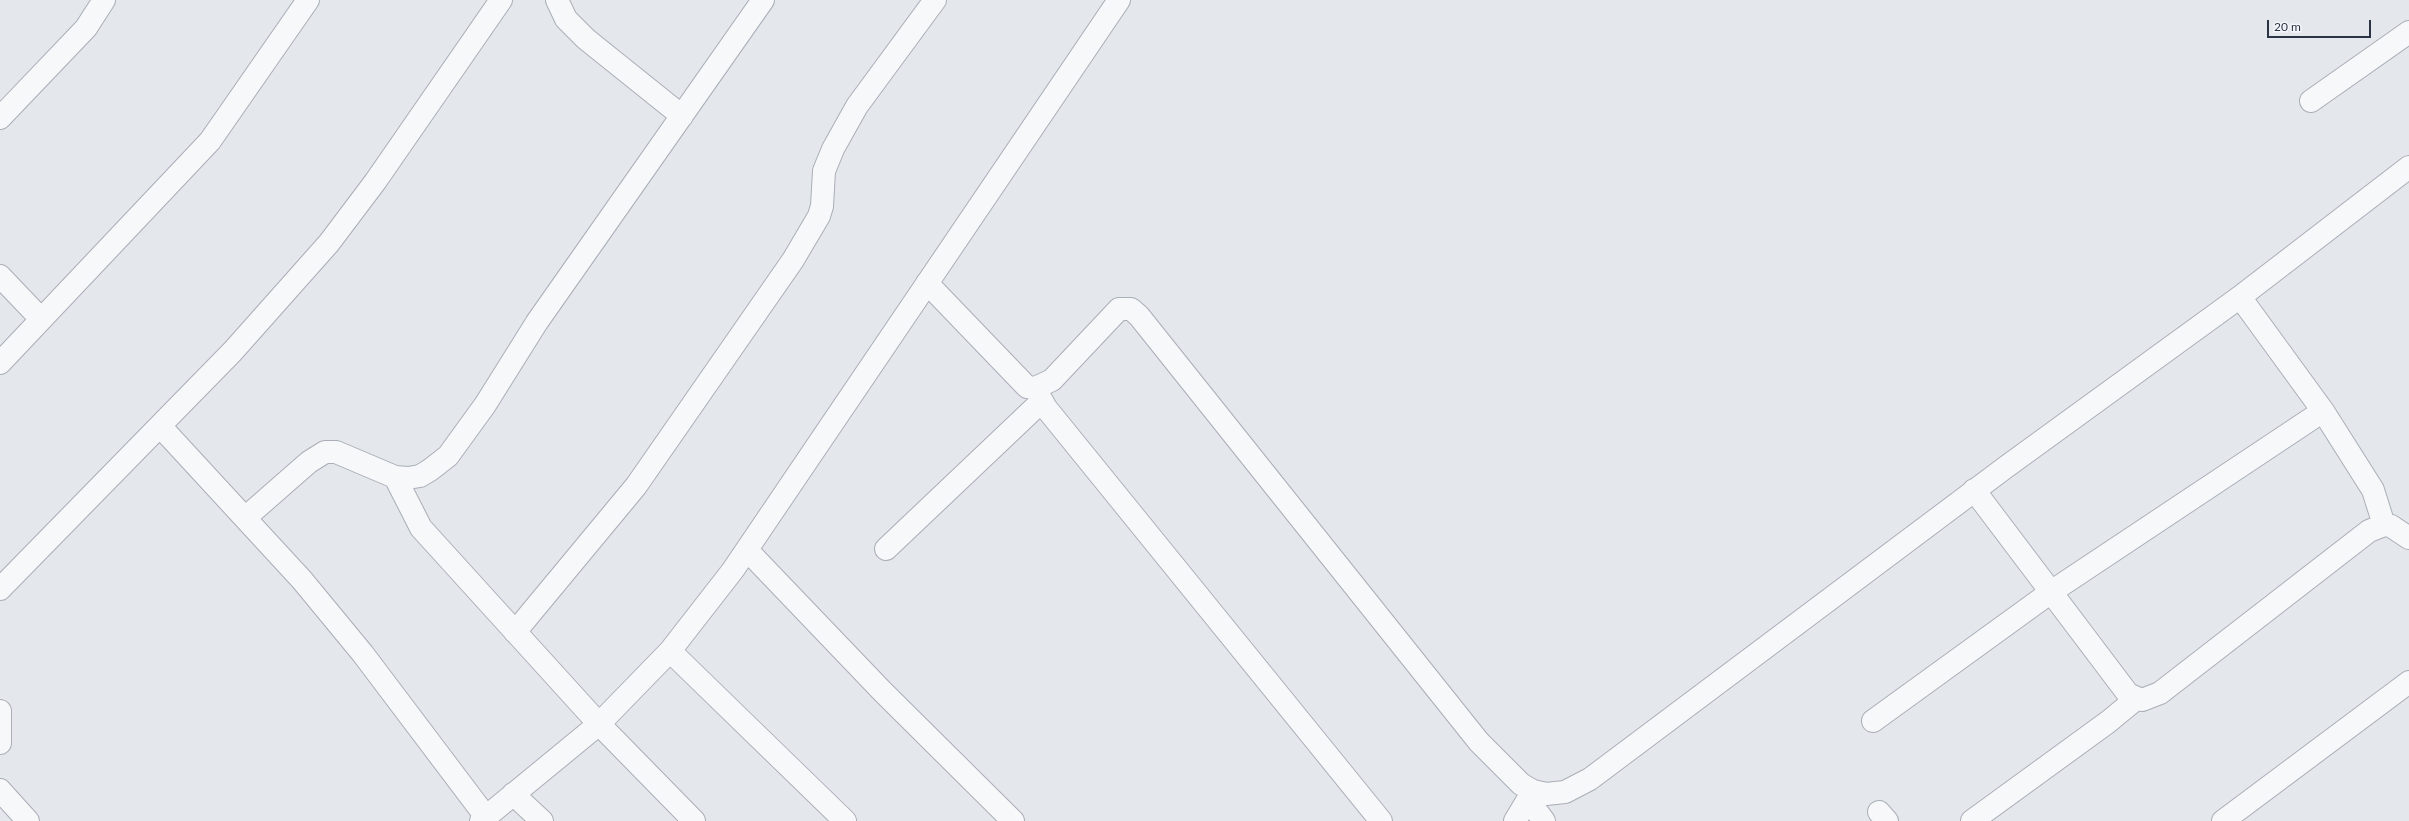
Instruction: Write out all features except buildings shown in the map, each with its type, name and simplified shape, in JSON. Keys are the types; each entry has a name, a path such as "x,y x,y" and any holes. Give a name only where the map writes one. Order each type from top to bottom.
{"street":[{"path":"0,118 86,28 104,0"},
{"path":"0,363 210,141 308,0"},
{"path":"0,589 233,351 329,243 375,182 501,0"},
{"path":"557,0 566,19 586,39 682,116"},
{"path":"246,518 309,462 325,452 336,452 395,477 420,476 448,456 466,433 537,322 763,0"},
{"path":"515,632 636,486 793,260 819,216 822,206 824,171 833,149 857,106 935,0"},
{"path":"160,426 302,580 363,654 483,819 599,724 670,651 747,550 1119,0"},
{"path":"2311,101 2409,32"},
{"path":"1515,821 1531,796 1565,792 1590,779 1974,490 2240,298 2409,167"},
{"path":"0,276 41,319"},
{"path":"927,283 1027,387 1039,395 1381,821"},
{"path":"2240,298 2323,411 2373,490 2384,525"},
{"path":"886,549 1039,395 1116,311 1123,308 1131,309 1139,316 1478,742 1521,784 1531,796 1544,821"},
{"path":"1873,721 2051,592 2323,411"},
{"path":"395,477 421,528 599,724 694,821"},
{"path":"1974,490 2128,694 2136,699 2147,700 2160,693 2369,531 2384,525 2397,529 2409,538"},
{"path":"747,550 882,691 1013,821"},
{"path":"670,651 845,821"},
{"path":"2222,821 2409,682"},
{"path":"1972,821 2108,722 2136,699"},
{"path":"0,711 0,743"},
{"path":"0,790 28,821"},
{"path":"513,794 542,821"}]}
